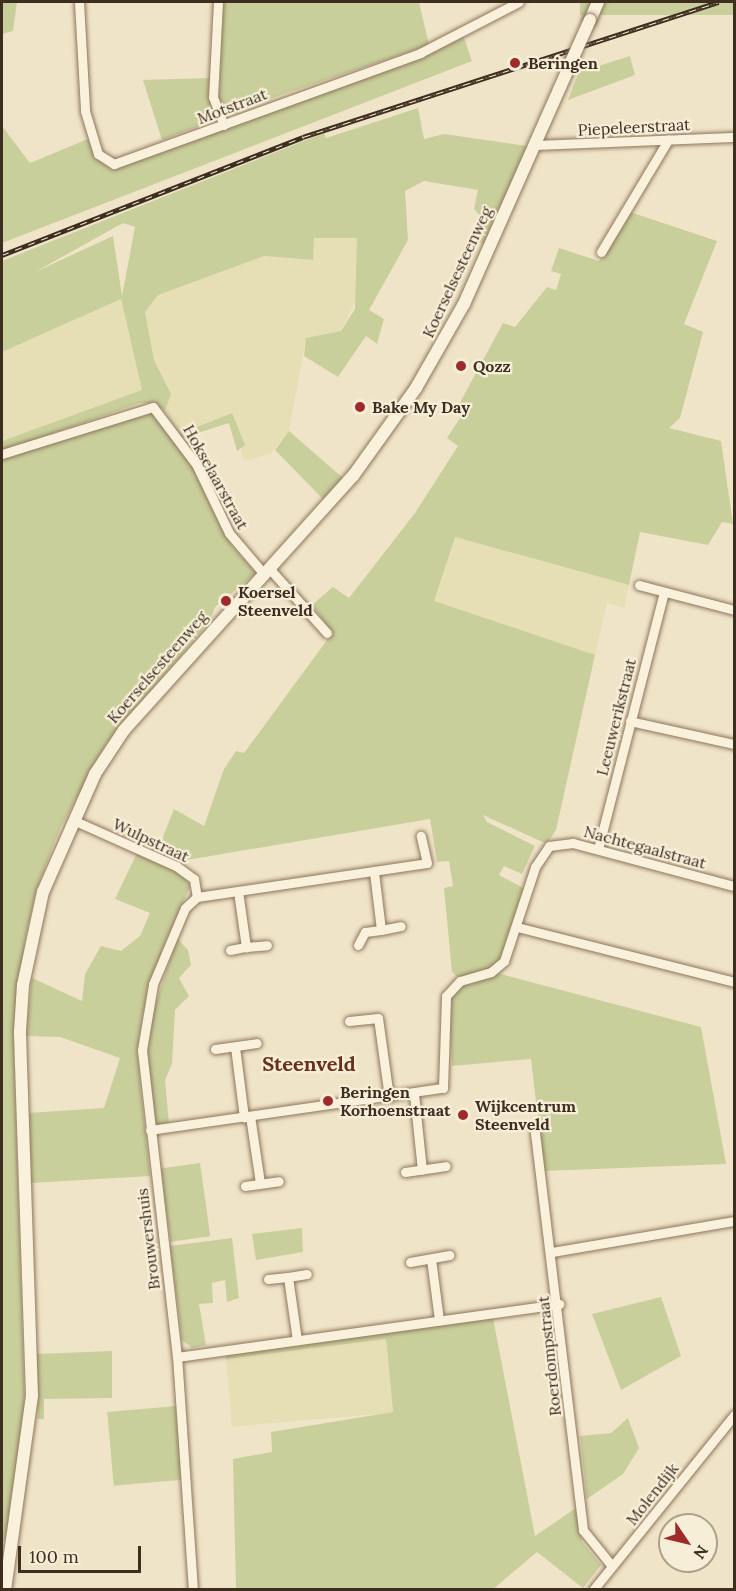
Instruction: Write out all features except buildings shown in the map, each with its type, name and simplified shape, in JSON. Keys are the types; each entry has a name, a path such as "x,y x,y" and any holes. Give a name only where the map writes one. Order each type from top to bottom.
{"street":[{"name":"Motstraat","path":"79,2 85,111 98,154 114,165 420,53 519,2"},
{"path":"218,2 213,97 224,125"},
{"name":"Koerselsesteenweg","path":"5,1590 32,1396 20,1070 24,985 43,892 95,774 139,710 353,476 416,388 464,303 598,2"},
{"name":"Piepeleerstraat","path":"534,145 735,137"},
{"path":"601,252 668,140"},
{"name":"Hokselaarstraat","path":"2,454 153,407 196,464 229,533 266,571"},
{"path":"266,571 327,633"},
{"path":"639,585 735,610"},
{"name":"Leeuwerikstraat","path":"598,849 664,592"},
{"path":"630,721 735,744"},
{"name":"Wulpstraat","path":"73,820 176,866 194,879 197,897"},
{"path":"197,897 427,863 421,836"},
{"name":"Nachtegaalstraat","path":"414,1094 443,1088 446,996 459,981 497,968 517,927 543,851 563,842 598,849 735,886"},
{"path":"374,872 381,930"},
{"path":"238,891 246,947"},
{"name":"Brouwershuis","path":"193,1590 177,1357 142,1050 153,984 185,908 197,897"},
{"path":"358,945 365,933 401,926"},
{"path":"517,927 735,982"},
{"path":"230,950 267,945"},
{"path":"350,1021 378,1018 389,1097"},
{"path":"215,1049 257,1043"},
{"path":"235,1047 260,1183"},
{"path":"150,1130 414,1094 422,1170"},
{"name":"Roerdompstraat","path":"535,1133 559,1305 583,1530 612,1566"},
{"path":"405,1172 446,1166"},
{"path":"245,1186 279,1181"},
{"path":"552,1252 735,1221"},
{"path":"410,1262 449,1255"},
{"path":"431,1259 439,1320"},
{"path":"268,1279 307,1274"},
{"path":"288,1277 297,1340"},
{"path":"177,1357 559,1305"},
{"name":"Molendijk","path":"592,1590 735,1415"}],"shaded area":[{"path":"314,238 357,238 359,294 341,331 306,338 289,431 270,454 244,461 232,413 179,434 165,411 171,394 154,360 145,312 158,295 264,256 312,260"},
{"path":"121,299 142,390 2,441 2,352"},
{"path":"454,537 629,585 624,608 607,603 595,655 433,601"},
{"path":"386,1339 392,1413 232,1427 226,1353"}],"green space":[{"path":"2,2 17,2 13,31 2,34"},
{"path":"222,2 419,2 429,45 228,113 219,101"},
{"path":"580,2 734,2 734,15 580,15"},
{"path":"463,35 472,61 2,243 2,126 30,163 88,139 95,156 109,168 119,168 415,59"},
{"path":"630,56 635,75 568,100 579,72"},
{"path":"210,78 211,112 205,124 162,140 143,80"},
{"path":"418,108 424,139 444,134 527,146 485,244 474,241 483,219 474,209 478,190 424,181 405,191 408,240 369,310 384,319 377,344 366,336 338,377 304,356 306,338 341,331 355,309 357,238 314,238 313,260 264,256 158,295 145,312 154,360 171,394 165,411 154,403 140,403 2,451 2,441 142,390 121,299 2,352 2,261 324,133 326,138","holes":["123,223 135,227 122,296 113,236 35,272"]},
{"path":"630,212 717,241 684,324 703,332 680,418 669,428 721,441 733,524 722,522 708,545 640,532 629,585 455,537 434,601 595,655 556,830 547,844 483,815 487,822 535,846 522,874 504,866 499,875 525,889 504,957 491,969 459,978 452,972 444,888 453,886 449,861 437,862 430,819 175,862 156,854 174,809 204,826 224,769 236,751 244,753 327,640 331,631 312,605 333,587 349,598 415,513 458,446 447,438 464,412 457,408 503,323 515,327 547,287 556,290 561,274 551,271 559,248 599,261"},
{"path":"151,411 194,467 232,546 256,573 215,607 210,621 105,745 60,829 38,885 25,939 14,1056 25,1414 8,1533 2,1543 2,457"},
{"path":"232,413 245,445 237,451 229,423 182,438 179,434"},
{"path":"289,431 344,479 325,501 275,450"},
{"path":"137,853 182,874 190,887 163,947 142,1017 137,1053 150,1176 31,1183 28,1113 104,1108 120,1058 60,1037 26,1036 32,978 82,1001 85,974 101,946 121,951 140,936 150,913 115,899"},
{"path":"177,938 188,950 191,965 179,978 189,996 175,1010 172,1064 165,1080 169,1123 158,1125 152,1117 147,1061 150,1021"},
{"path":"497,973 701,1027 726,1164 544,1171 531,1059 452,1066 448,999 464,983"},
{"path":"200,1163 210,1236 171,1242 160,1169"},
{"path":"302,1228 303,1252 256,1260 252,1234"},
{"path":"232,1238 239,1298 227,1302 225,1280 212,1283 213,1303 199,1304 206,1345 192,1348 182,1340 170,1246"},
{"path":"661,1297 681,1356 621,1390 592,1314"},
{"path":"493,1318 535,1536 576,1508 582,1542 601,1565 583,1588 537,1552 493,1589 236,1589 233,1459 272,1452 271,1432 393,1412 386,1339 226,1359 226,1354"},
{"path":"112,1351 112,1398 44,1399 44,1419 38,1419 36,1354"},
{"path":"176,1406 182,1480 114,1486 107,1412"},
{"path":"628,1418 639,1448 623,1474 587,1499 580,1436 611,1433"}],"railway":[{"path":"2,255 303,137 719,2"}],"place":[{"name":"Beringen","path":"515,63"},
{"name":"Qozz","path":"461,366"},
{"name":"Bake My Day","path":"360,407"},
{"name":"Koersel Steenveld","path":"226,601"},
{"name":"Beringen Korhoenstraat","path":"328,1101"},
{"name":"Wijkcentrum Steenveld","path":"463,1115"}],"district":[{"name":"Steenveld","path":"309,1063"}]}
